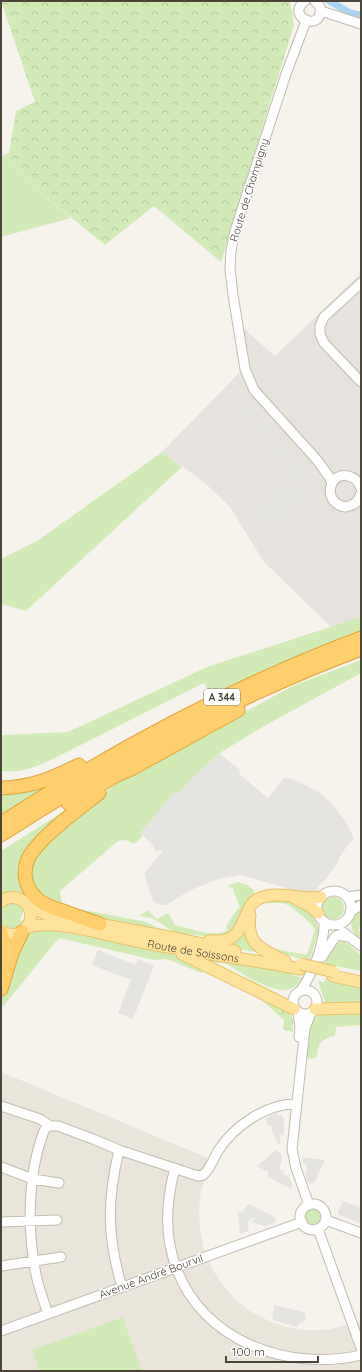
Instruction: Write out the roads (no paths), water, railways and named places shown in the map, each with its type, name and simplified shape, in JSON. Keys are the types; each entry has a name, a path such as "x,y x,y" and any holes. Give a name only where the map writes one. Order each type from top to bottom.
{"highway":[{"name":"A 344","path":"1,823 111,755 236,690 295,664 361,638"},
{"name":"A 344","path":"1,835 61,797 136,753 191,724 240,700 361,649"},
{"path":"100,924 42,903 30,891 26,883 25,869 34,850 43,840 101,790 133,768 250,703 301,678 328,662"},
{"path":"1,788 17,787 53,778 94,758 111,755"},
{"path":"1,845 57,809 119,774 133,768"},
{"path":"1,989 12,953 24,930"},
{"path":"1,932 4,944 1,965"}],"main road":[{"path":"180,939 227,940 237,934 241,928 249,907 262,896 273,894 292,897 321,898"},
{"path":"292,897 308,905 321,917"},
{"name":"Route de Soissons","path":"1,902 8,898 18,898 28,907 46,914 180,939 285,961 301,967"},
{"path":"258,899 252,908 248,928 252,939 261,949 285,961"},
{"path":"24,930 31,918 28,907"},
{"name":"Route de Soissons","path":"1,932 10,935 34,925 51,924 145,943 301,967 334,974 361,982"},
{"path":"145,943 192,958 296,1010"},
{"name":"Route de Soissons","path":"334,974 361,977"},
{"path":"313,1011 361,1008"}],"street":[{"path":"303,2 300,8 300,14 303,19 310,22 316,20 320,14 318,4"},
{"path":"318,4 361,24"},
{"name":"Route de Champigny","path":"306,21 286,74 235,231 231,251 230,269 244,363 254,390 317,460 330,478 332,484"},
{"path":"361,283 324,318 320,326 320,334 324,343 361,382"},
{"name":"Route de Champigny","path":"317,460 342,476"},
{"path":"359,502 341,506 334,502 330,495 332,484 336,479 346,475 358,477 361,488"},
{"path":"297,1104 300,1027 293,1000 311,975 318,956 324,931 318,903 325,894 334,891 347,897 350,904 348,931 349,938"},
{"path":"347,897 361,895"},
{"path":"309,1204 296,1168 292,1149 305,1028 317,1002 314,994 314,981 330,932 336,924 340,923 361,905"},
{"path":"321,917 336,924 349,938 361,946"},
{"path":"322,957 335,937 338,935 349,938"},
{"path":"301,990 308,990 314,994"},
{"path":"296,1010 306,1014 313,1011"},
{"path":"1,1106 40,1119 50,1126 58,1126 119,1150 195,1175 204,1175 219,1150 239,1127 269,1110 286,1104 297,1104"},
{"path":"48,1314 38,1284 34,1261 31,1221 35,1167 42,1138 46,1128 50,1126"},
{"path":"119,1150 112,1183 110,1214 113,1255 122,1287"},
{"path":"1,1167 33,1179 59,1183"},
{"path":"175,1168 167,1219 170,1244 176,1267 190,1295 210,1320 234,1338 259,1352 286,1360 308,1363 335,1361 361,1355"},
{"path":"309,1204 315,1204 324,1210 326,1220 318,1229 308,1228 302,1222 300,1216 302,1211 309,1204"},
{"path":"1,1222 57,1220"},
{"path":"326,1220 361,1233"},
{"name":"Avenue André Bourvil","path":"1,1331 302,1222"},
{"path":"318,1229 361,1348"},
{"path":"1,1266 61,1257"}],"water":[{"path":"323,1 336,1 352,10 361,12 361,21 341,12"}]}
